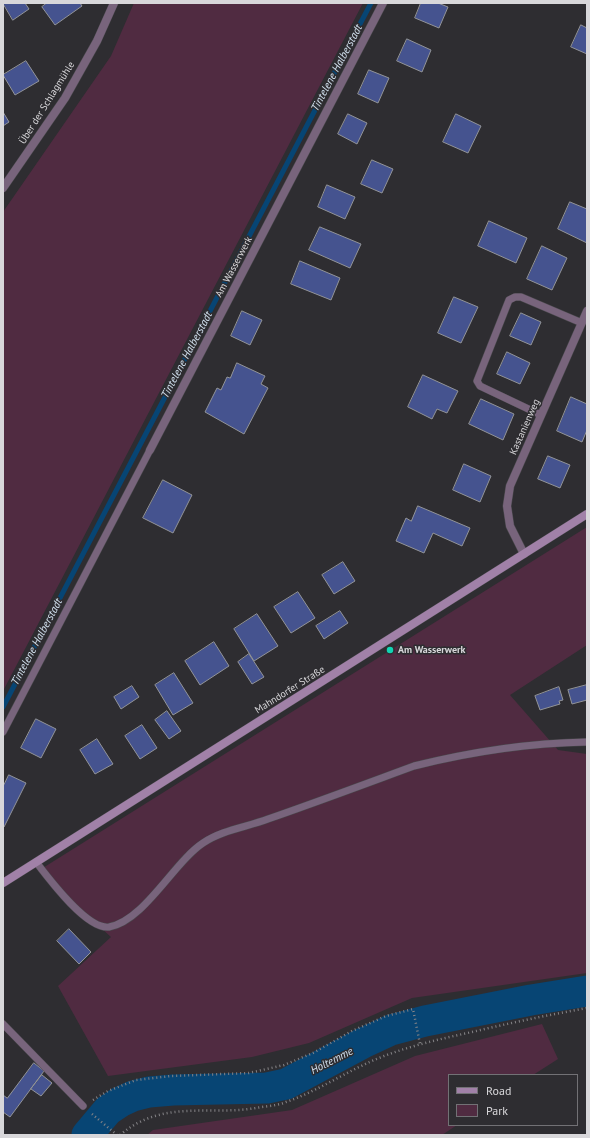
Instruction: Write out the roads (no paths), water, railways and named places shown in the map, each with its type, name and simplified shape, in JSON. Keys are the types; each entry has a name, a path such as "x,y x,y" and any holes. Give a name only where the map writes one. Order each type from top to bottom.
{"street":[{"name":"Über der Schlagmühle","path":"3,188 65,98 97,41 114,3"},
{"name":"Am Wasserwerk","path":"150,450 383,3"},
{"name":"Kastanienweg","path":"524,554 510,526 507,506 510,486 587,311"},
{"name":"Mahndorfer Straße","path":"3,883 587,514"}],"lane":[{"path":"541,415 480,386 477,381 509,300 514,297 521,297 582,323"},
{"name":"Am Wasserwerk","path":"3,732 150,450"},
{"path":"36,862 48,878 88,920 99,926 109,926 119,923 132,915 151,898 190,853 198,846 207,840 224,833 268,820 414,766 476,753 532,744 552,742 587,742"},
{"path":"3,1024 83,1106"}],"waterway":[{"name":"Tintelene Halberstadt","path":"3,707 371,3"},
{"name":"Holtemme","path":"87,1135 108,1110 133,1096 149,1092 173,1090 267,1088 286,1084 363,1043 391,1030 425,1021 531,1000 587,991"}],"place":[{"name":"Am Wasserwerk","path":"390,650"}]}
